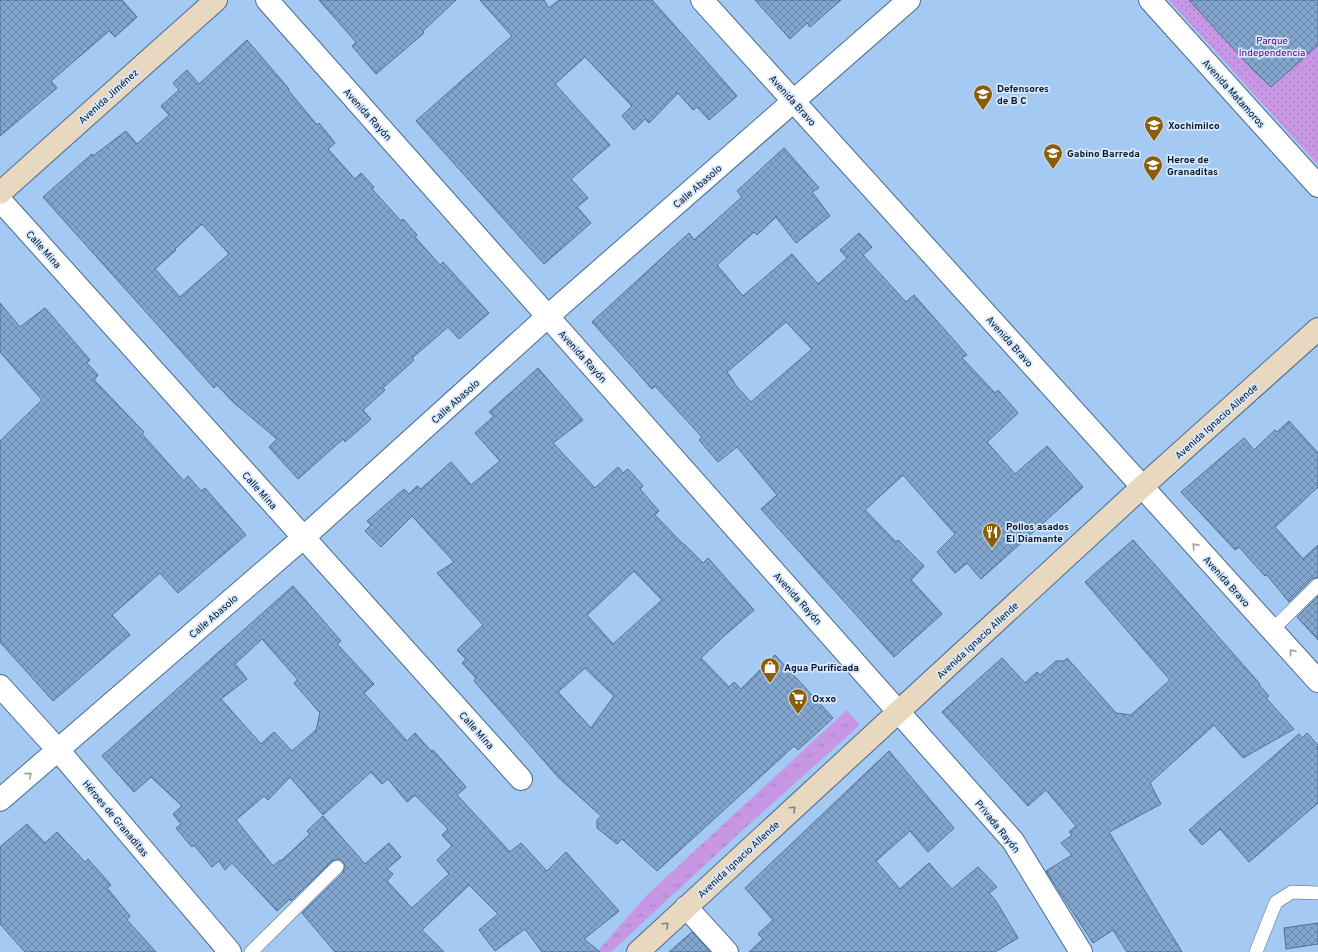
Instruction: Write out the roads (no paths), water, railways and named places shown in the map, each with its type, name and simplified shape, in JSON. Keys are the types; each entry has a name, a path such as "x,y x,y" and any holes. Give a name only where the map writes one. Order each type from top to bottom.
{"main road":[{"name":"Avenida Jiménez","path":"0,193 216,0"},
{"name":"Avenida Ignacio Allende","path":"638,952 1142,487 1318,330"}],"street":[{"name":"Avenida Rayón","path":"267,0 899,712"},
{"name":"Avenida Bravo","path":"702,0 1318,681"},
{"name":"Calle Abasolo","path":"0,800 303,538 548,317 909,0"},
{"name":"Avenida Matamoros","path":"1150,0 1318,186"},
{"name":"Calle Mina","path":"0,200 521,779"},
{"name":"Héroes de Granaditas","path":"0,686 58,750 230,952"},
{"name":"Privada Rayón","path":"899,712 1013,841 1081,952"},
{"path":"686,907 727,952"}],"lane":[{"path":"1272,630 1318,585"},
{"path":"250,952 337,867"},
{"path":"1256,952 1276,902 1292,892 1318,893"}],"place":[{"name":"Defensores de B C","path":"983,111"},
{"name":"Xochimilco","path":"1154,142"},
{"name":"Gabino Barreda","path":"1053,170"},
{"name":"Heroe de Granaditas","path":"1153,182"},
{"name":"Pollos asados El Diamante","path":"992,549"},
{"name":"Agua Purificada","path":"770,684"},
{"name":"Oxxo","path":"798,715"}],"park label":[{"name":"Parque Independencia","path":"1272,46"}]}
